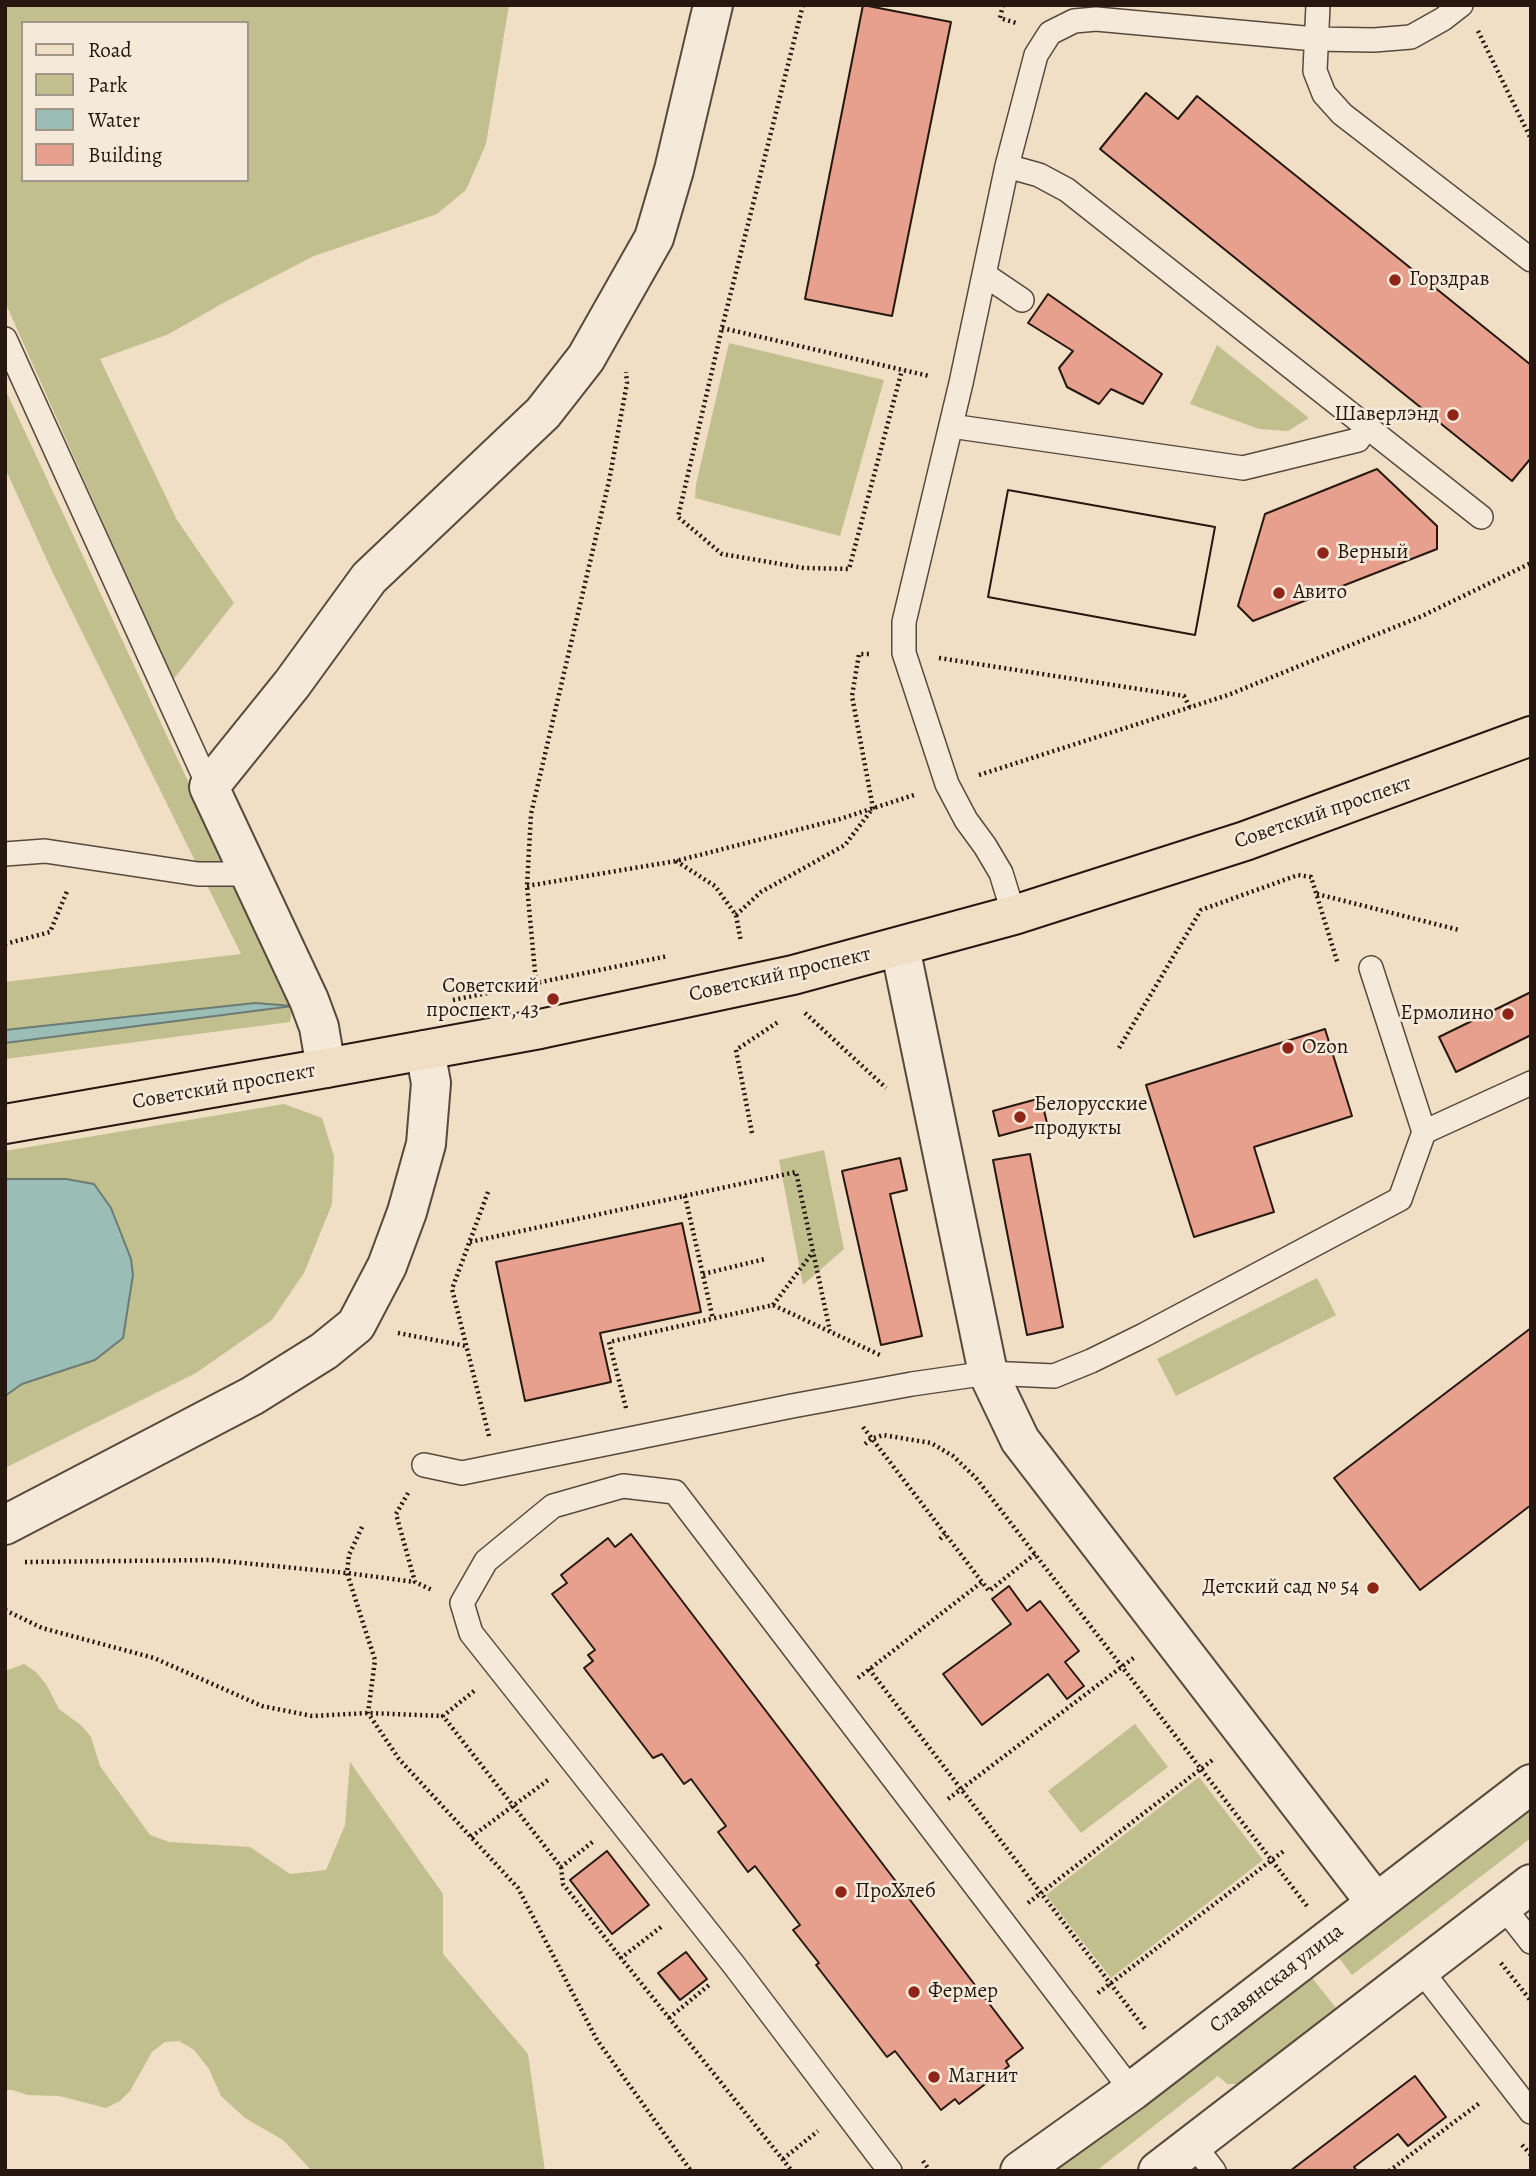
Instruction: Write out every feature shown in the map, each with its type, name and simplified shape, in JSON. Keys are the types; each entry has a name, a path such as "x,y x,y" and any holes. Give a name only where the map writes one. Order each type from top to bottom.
{"main road":[{"name":"Советский проспект","path":"5,1124 327,1069 540,1029 793,975 1014,915 1245,841 1531,736"}],"street":[{"path":"327,1069 309,1000 209,787 292,684 369,578 543,413 586,358 654,238 674,170 713,5"},
{"path":"900,947 988,1373 1020,1440 1376,1903"},
{"path":"5,1525 252,1396 324,1351 356,1325 387,1266 407,1212 426,1144 431,1083 425,1050"},
{"name":"Славянская улица","path":"1020,2171 1132,2091 1531,1784"},
{"path":"1158,2171 1204,2157 1420,1969 1517,1895"}],"lane":[{"path":"1318,5 1315,71 1324,94 1342,114 1531,260"},
{"path":"1014,915 1001,873 966,820 947,784 904,653 904,622 961,383 1007,166 1036,55 1050,33 1074,21 1096,19 1315,39 1374,40 1411,37 1461,5"},
{"path":"1007,166 1040,175 1067,190 1481,517"},
{"path":"985,275 1023,300"},
{"path":"5,339 209,787"},
{"path":"951,426 1243,468 1358,440 1367,426"},
{"path":"5,854 46,851 198,874 251,874"},
{"path":"424,1465 462,1473 842,1396 988,1373 1054,1376 1091,1361 1400,1199 1424,1132 1371,968"},
{"path":"1424,1132 1531,1083"},
{"path":"890,2171 742,1975 471,1633 461,1603 486,1560 553,1506 623,1486 675,1492 1132,2091"},
{"path":"1517,1895 1531,1942"},
{"path":"1420,1969 1531,2112"}],"path":[{"path":"803,5 678,517 722,554 804,568 849,569 902,370"},
{"path":"1477,30 1531,139"},
{"path":"722,328 961,383"},
{"path":"536,983 527,886 531,814 609,481 627,383 625,370"},
{"path":"527,886 676,861 873,808 1190,708 1422,616 1531,563"},
{"path":"736,915 761,892 845,845 873,808 852,696 859,654 904,653 1184,696 1190,708"},
{"path":"5,944 50,932 81,856"},
{"path":"676,861 715,886 736,915 741,942"},
{"path":"1119,1048 1202,910 1298,875 1311,877 1338,965"},
{"path":"1316,894 1459,930"},
{"path":"511,988 608,968"},
{"path":"800,1008 890,1092"},
{"path":"752,1133 736,1050 779,1022"},
{"path":"470,1242 796,1172 830,1331"},
{"path":"488,1192 452,1289 497,1465"},
{"path":"685,1196 713,1320"},
{"path":"773,1305 813,1252"},
{"path":"703,1274 765,1259"},
{"path":"627,1413 609,1342 773,1305 889,1360 876,1362"},
{"path":"356,1325 466,1346"},
{"path":"842,1396 871,1438 989,1591 1035,1554"},
{"path":"865,1444 871,1438 883,1435 931,1443 953,1456 976,1478 1308,1908"},
{"path":"415,1582 396,1514 424,1465"},
{"path":"362,1527 349,1555 347,1573 375,1660 368,1713 399,1759 518,1888 597,2040 691,2171"},
{"path":"940,1539 945,1534"},
{"path":"17,1561 212,1560 415,1582 461,1603"},
{"path":"832,1698 982,1582"},
{"path":"5,1610 42,1628 154,1658 262,1706 312,1716 368,1713 443,1716 500,1670"},
{"path":"924,1817 1168,1632"},
{"path":"869,1669 1148,2033"},
{"path":"443,1716 561,1867 563,1884 792,2171"},
{"path":"1004,1922 1246,1734"},
{"path":"471,1836 513,1806"},
{"path":"561,1867 620,1820"},
{"path":"1073,2012 1316,1826"},
{"path":"621,1958 686,1907"},
{"path":"1500,1962 1531,2001"},
{"path":"1389,2171 1508,2082"},
{"path":"915,2151 930,2171"}],"green space":[{"path":"5,5 509,5 486,144 466,190 437,214 314,256 169,334 100,359 177,520 234,603 173,680 5,302"},
{"path":"729,343 884,380 840,536 695,498"},
{"path":"1217,345 1309,418 1288,431 1259,429 1190,404"},
{"path":"5,389 293,1006 290,1022 5,1059 5,1043 288,1007 255,1003 5,1030 5,982 241,954 52,571 5,468"},
{"path":"284,1104 322,1118 334,1156 332,1204 304,1273 272,1320 196,1373 5,1468 5,1151"},
{"path":"824,1150 844,1249 803,1285 779,1160"},
{"path":"1317,1278 1336,1315 1176,1396 1157,1359"},
{"path":"24,1664 36,1672 46,1684 59,1709 82,1726 91,1737 100,1766 150,1835 169,1842 250,1847 290,1874 326,1870 345,1825 350,1762 443,1894 443,1954 528,2054 545,2171 312,2171 283,2140 245,2118 221,2096 209,2069 194,2050 179,2041 165,2042 152,2052 130,2091 120,2101 106,2108 59,2096 28,2095 5,2090 5,1671"},
{"path":"1135,1724 1168,1767 1081,1833 1048,1791"},
{"path":"1199,1777 1263,1860 1111,1978 1046,1895"},
{"path":"1531,1797 1531,1838 1352,1975 1332,1949"},
{"path":"1306,1970 1336,2008 1239,2084 1227,2084 1218,2076 1096,2171 1047,2171"}],"water":[{"path":"255,1003 293,1006 5,1043 5,1030"},
{"path":"5,1179 66,1179 94,1184 111,1208 131,1259 133,1275 123,1338 95,1360 22,1384 5,1396"}],"building":[{"path":"863,5 951,22 892,316 805,299"},
{"path":"1146,93 1178,119 1197,96 1531,365 1531,458 1512,481 1100,149"},
{"path":"1048,294 1162,374 1143,404 1111,389 1099,404 1067,387 1059,368 1073,351 1028,323"},
{"path":"1377,469 1437,526 1437,549 1253,621 1238,606 1265,514"},
{"path":"1008,490 1215,527 1195,635 988,597"},
{"path":"1008,490 1215,527 1195,635 988,597"},
{"name":"Ермолино","path":"1531,992 1531,1035 1456,1072 1439,1037"},
{"path":"1325,1029 1352,1116 1254,1147 1274,1212 1194,1237 1146,1085"},
{"name":"Белорусские продукты","path":"1041,1098 1047,1123 999,1136 993,1111"},
{"path":"1030,1154 1063,1327 1027,1335 993,1160"},
{"path":"900,1158 907,1190 890,1194 922,1336 881,1345 842,1171"},
{"path":"682,1223 701,1312 600,1333 611,1382 525,1401 496,1262"},
{"path":"1531,1328 1531,1505 1420,1590 1334,1478"},
{"path":"631,1534 1023,2048 1006,2061 1009,2066 959,2104 955,2099 941,2110 895,2051 887,2057 816,1965 819,1963 793,1930 800,1925 755,1866 748,1872 718,1832 726,1826 691,1779 684,1784 662,1754 653,1758 584,1668 593,1661 588,1655 595,1650 552,1594 567,1583 561,1575 608,1538 615,1547"},
{"path":"1009,1586 1027,1611 1040,1601 1079,1651 1065,1662 1084,1686 1067,1699 1048,1674 982,1725 943,1674 1011,1624 992,1599"},
{"path":"607,1851 649,1905 612,1934 570,1880"},
{"path":"686,1952 707,1979 680,2000 658,1973"},
{"path":"1415,2076 1446,2117 1408,2146 1398,2134 1354,2167 1357,2171 1290,2171"}],"place":[{"name":"Горздрав","path":"1395,280"},
{"name":"Шаверлэнд","path":"1453,415"},
{"name":"Верный","path":"1323,553"},
{"name":"Авито","path":"1279,593"},
{"name":"Советский проспект, 43","path":"553,999"},
{"name":"Ермолино","path":"1508,1014"},
{"name":"Ozon","path":"1288,1048"},
{"name":"Белорусские продукты","path":"1020,1117"},
{"name":"Детский сад № 54","path":"1373,1588"},
{"name":"ПроХлеб","path":"841,1892"},
{"name":"Фермер","path":"914,1992"},
{"name":"Магнит","path":"934,2077"}]}
